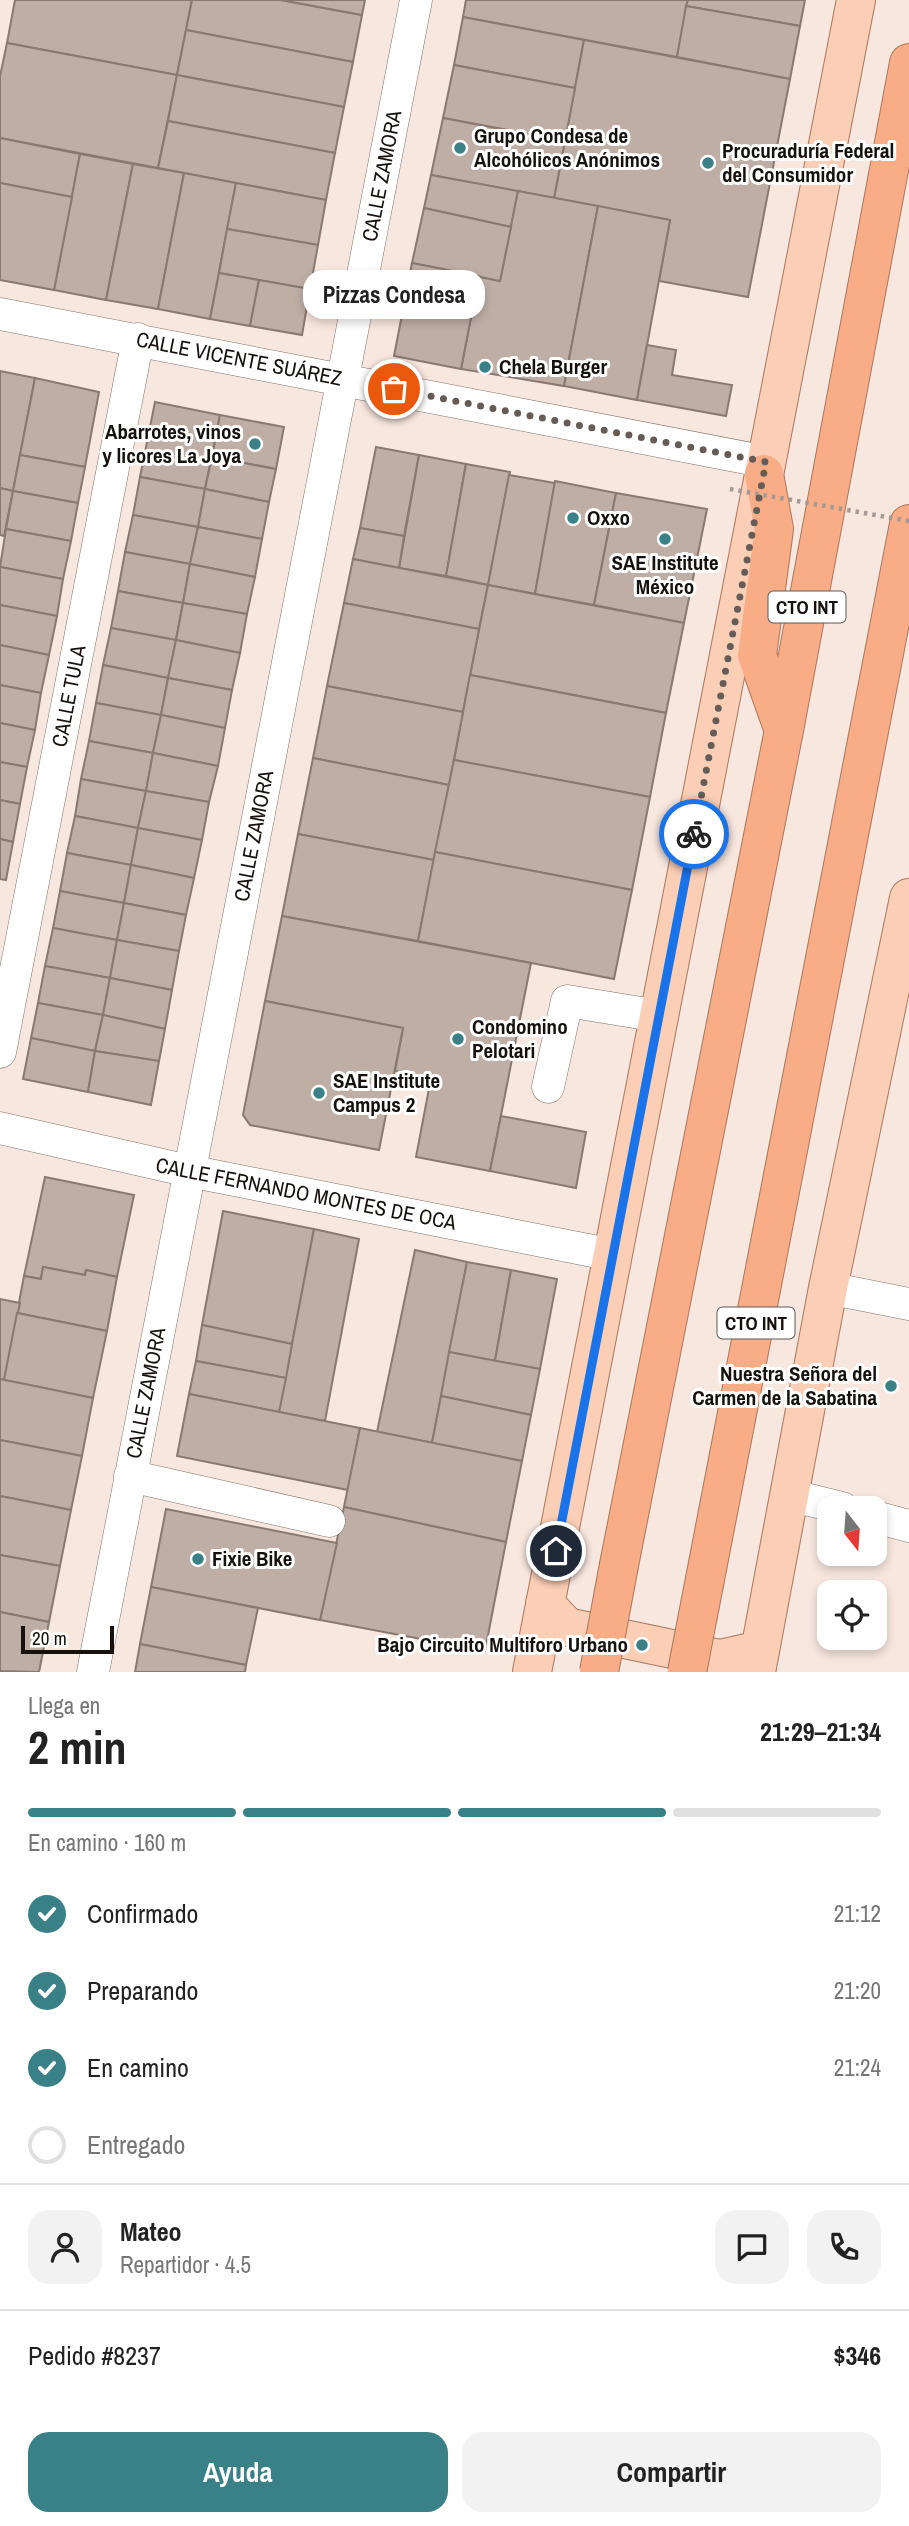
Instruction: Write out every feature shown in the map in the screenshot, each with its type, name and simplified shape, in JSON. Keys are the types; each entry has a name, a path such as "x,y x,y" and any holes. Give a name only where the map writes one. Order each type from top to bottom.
{"highway":[{"name":"CTO INT","path":"599,1672 784,730 909,63"},
{"path":"754,475 774,529 757,655 784,730"},
{"name":"CTO INT","path":"687,1672 909,523"}],"main road":[{"name":"CTO INT","path":"532,1672 659,1016 754,475 856,0"},
{"name":"CTO INT","path":"758,1661 828,1288 909,898"},
{"path":"545,1604 567,1627 720,1659 758,1661"}],"street":[{"name":"CALLE ZAMORA","path":"93,1672 416,0"},
{"name":"CALLE VICENTE SUÁREZ","path":"0,314 343,379 754,475"},
{"name":"CALLE TULA","path":"0,1052 138,339"},
{"path":"548,1087 567,1001 659,1016"},
{"name":"CALLE FERNANDO MONTES DE OCA","path":"0,1128 189,1171 612,1255"},
{"path":"828,1288 909,1304"},
{"path":"130,1476 329,1521"},
{"path":"789,1494 817,1501"},
{"path":"887,1520 909,1526"}],"path":[{"path":"754,475 909,523"}],"building":[{"path":"15,0 192,0 177,75 7,43"},
{"path":"192,0 281,0 362,15 353,62 186,30"},
{"path":"281,0 365,0 362,15"},
{"path":"466,0 688,0 677,57 463,17"},
{"path":"688,0 805,0 800,26 686,6"},
{"path":"686,6 800,26 790,79 677,57"},
{"path":"463,17 584,40 575,88 454,65"},
{"path":"186,30 353,62 344,107 177,75"},
{"path":"584,40 790,79 748,297 659,281 670,220 554,198"},
{"path":"7,43 177,75 158,168 0,138 0,76"},
{"path":"454,65 575,88 565,141 443,118"},
{"path":"177,75 344,107 335,153 168,121"},
{"path":"443,118 565,141 554,198 431,175"},
{"path":"168,121 335,153 326,200 158,168"},
{"path":"0,138 80,154 72,197 0,183"},
{"path":"80,154 133,164 106,300 54,290"},
{"path":"133,164 184,173 158,309 106,300"},
{"path":"184,173 236,183 210,319 158,309"},
{"path":"431,175 518,191 511,227 424,208"},
{"path":"0,183 72,197 54,290 0,280"},
{"path":"236,183 326,200 318,245 227,229"},
{"path":"518,191 598,206 564,386 461,369 479,276 500,281"},
{"path":"598,206 670,220 637,400 564,386"},
{"path":"424,208 511,227 500,281 412,263"},
{"path":"227,229 318,245 310,289 219,273"},
{"path":"412,263 479,276 461,369 394,356"},
{"path":"219,273 259,280 250,326 210,319"},
{"path":"259,280 310,289 302,335 250,326"},
{"path":"647,345 676,350 672,375 732,385 726,416 637,400"},
{"path":"0,371 35,378 13,491 0,488"},
{"path":"35,378 99,392 85,467 20,455"},
{"path":"155,402 220,415 205,489 140,477"},
{"path":"220,415 284,427 276,469 212,457"},
{"path":"376,447 419,455 404,536 360,528"},
{"path":"20,455 85,467 78,503 13,491"},
{"path":"419,455 466,464 446,576 399,568"},
{"path":"212,457 276,469 269,502 205,489"},
{"path":"466,464 510,472 488,585 446,576"},
{"path":"509,475 555,483 535,594 488,585"},
{"path":"140,477 205,489 198,527 133,515"},
{"path":"555,481 616,493 594,605 535,594"},
{"path":"0,488 13,491 4,536 0,535"},
{"path":"205,489 269,502 262,539 198,527"},
{"path":"13,491 78,503 71,541 6,529"},
{"path":"616,493 707,509 684,623 594,605"},
{"path":"133,515 198,527 190,564 125,552"},
{"path":"198,527 262,539 255,577 190,564"},
{"path":"360,528 404,536 399,568 353,559"},
{"path":"6,529 71,541 63,579 0,567"},
{"path":"125,552 190,564 183,603 118,591"},
{"path":"353,559 488,585 479,629 344,603"},
{"path":"190,564 255,577 247,614 183,603"},
{"path":"0,567 63,579 57,616 0,605"},
{"path":"488,585 684,623 666,713 470,675"},
{"path":"118,591 183,603 176,640 111,628"},
{"path":"183,603 247,614 240,653 176,640"},
{"path":"344,603 479,629 463,712 327,686"},
{"path":"0,605 57,616 49,655 0,645"},
{"path":"111,628 176,640 168,678 103,665"},
{"path":"176,640 240,653 232,690 168,678"},
{"path":"0,645 49,655 41,693 0,685"},
{"path":"103,665 168,678 161,715 96,703"},
{"path":"470,675 666,713 650,797 454,760"},
{"path":"168,678 232,690 225,728 161,715"},
{"path":"0,685 41,693 35,730 0,723"},
{"path":"327,686 463,712 449,785 313,758"},
{"path":"96,703 161,715 153,753 89,741"},
{"path":"161,715 225,728 218,766 153,753"},
{"path":"0,723 35,730 27,767 0,762"},
{"path":"89,741 153,753 146,791 81,779"},
{"path":"153,753 218,766 209,802 146,791"},
{"path":"313,758 449,785 434,860 298,834"},
{"path":"454,760 650,797 632,890 435,852"},
{"path":"0,762 27,767 20,804 0,800"},
{"path":"81,779 146,791 138,828 75,816"},
{"path":"146,791 209,802 202,840 138,828"},
{"path":"0,800 20,804 13,842 0,839"},
{"path":"75,816 138,828 131,865 67,853"},
{"path":"138,828 202,840 194,878 131,865"},
{"path":"298,834 434,860 418,941 282,916"},
{"path":"0,839 13,842 6,880 0,879"},
{"path":"435,852 632,890 614,979 418,941"},
{"path":"67,853 131,865 124,903 60,891"},
{"path":"131,865 194,878 186,915 124,903"},
{"path":"60,891 124,903 117,940 53,928"},
{"path":"124,903 186,915 179,951 117,940"},
{"name":"Condomino Pelotari","path":"282,916 531,963 490,1171 416,1157 431,1078 395,1071 403,1028 265,1001"},
{"path":"53,928 117,940 110,978 45,966"},
{"path":"117,940 179,951 172,990 110,978"},
{"path":"45,966 110,978 103,1015 38,1003"},
{"path":"110,978 172,990 165,1029 103,1015"},
{"name":"SAE Institute Campus 2","path":"265,1001 403,1028 379,1150 250,1125 243,1115"},
{"path":"38,1003 103,1015 95,1051 31,1038"},
{"path":"103,1015 165,1029 159,1061 95,1051"},
{"path":"31,1038 95,1051 88,1092 23,1079"},
{"path":"95,1051 159,1061 151,1105 88,1092"},
{"path":"501,1116 586,1132 576,1188 490,1171"},
{"path":"45,1177 134,1195 117,1277 86,1270 85,1275 43,1267 41,1279 24,1276"},
{"path":"223,1211 314,1229 292,1344 202,1325"},
{"path":"314,1229 359,1239 325,1421 279,1412"},
{"path":"415,1250 467,1262 432,1443 377,1432"},
{"path":"467,1262 511,1270 495,1361 449,1352"},
{"path":"43,1267 85,1275 86,1270 117,1277 107,1331 17,1313 24,1276 41,1279"},
{"path":"511,1270 557,1279 540,1369 495,1361"},
{"path":"0,1299 20,1303 4,1380 0,1379"},
{"path":"17,1313 107,1331 93,1398 4,1380"},
{"path":"202,1325 292,1344 286,1378 196,1361"},
{"path":"449,1352 540,1369 531,1415 441,1396"},
{"path":"196,1361 286,1378 279,1412 189,1394"},
{"path":"0,1379 93,1398 82,1456 0,1440"},
{"path":"189,1394 360,1428 348,1490 177,1456"},
{"path":"441,1396 531,1415 522,1461 432,1443"},
{"path":"360,1428 522,1461 506,1542 344,1507"},
{"path":"0,1440 82,1456 71,1510 0,1496"},
{"path":"0,1496 71,1510 60,1566 0,1555"},
{"path":"344,1507 506,1542 485,1651 320,1620"},
{"path":"166,1509 337,1543 320,1620 151,1587"},
{"path":"0,1555 60,1566 49,1622 0,1612"},
{"path":"151,1587 258,1608 246,1665 140,1644"},
{"path":"0,1612 49,1622 39,1672 0,1671"},
{"path":"140,1644 246,1665 245,1672 135,1672"}],"way so far":[{"path":"394,389 766,462 694,834"}],"place":[{"name":"Grupo Condesa de Alcohólicos Anónimos","path":"460,148"},
{"name":"Procuraduría Federal del Consumidor","path":"708,163"},
{"name":"Chela Burger","path":"485,367"},
{"name":"Pizzas Condesa","path":"394,389"},
{"name":"Abarrotes, vinos y licores La Joya","path":"255,444"},
{"name":"Oxxo","path":"573,518"},
{"name":"SAE Institute México","path":"665,539"},
{"name":"Condomino Pelotari","path":"458,1039"},
{"name":"SAE Institute Campus 2","path":"319,1093"},
{"name":"Nuestra Señora del Carmen de la Sabatina","path":"891,1386"},
{"name":"Fixie Bike","path":"198,1559"},
{"name":"Bajo Circuito Multiforo Urbano","path":"642,1645"}],"route":[{"path":"556,1551 694,834"}]}
